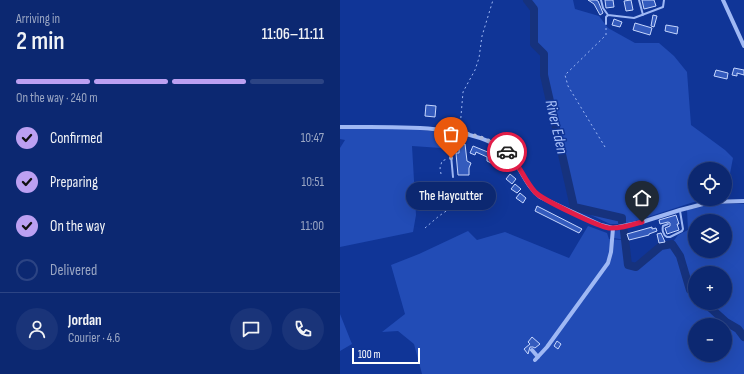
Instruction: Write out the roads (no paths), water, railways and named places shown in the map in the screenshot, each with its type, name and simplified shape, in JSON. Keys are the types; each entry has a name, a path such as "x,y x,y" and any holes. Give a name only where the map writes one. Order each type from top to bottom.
{"street":[{"path":"724,0 744,46"},
{"path":"340,127 421,128 460,131 482,138 510,155 533,191 540,197 601,225 613,228 642,222 711,202 744,201"},
{"path":"532,350 536,358 547,347 608,263 611,252 613,228"}],"lane":[{"path":"601,0 608,15"},
{"path":"639,0 643,15"},
{"path":"608,15 634,18 640,17 660,9 664,6 664,0"},
{"path":"606,24 606,17 608,15"},
{"path":"453,177 451,152 460,131"},
{"path":"668,224 662,228 665,236 670,237 682,231 680,210"}],"waterway":[{"name":"River Eden","path":"527,0 534,9 534,44 544,54 544,75 574,207 622,218 622,222"},
{"name":"River Eden","path":"624,231 628,265 636,267 661,246 672,244 680,256 688,283"},
{"name":"River Eden","path":"713,310 726,322 738,329 744,337"}],"place":[{"name":"The Haycutter","path":"451,158"}]}
